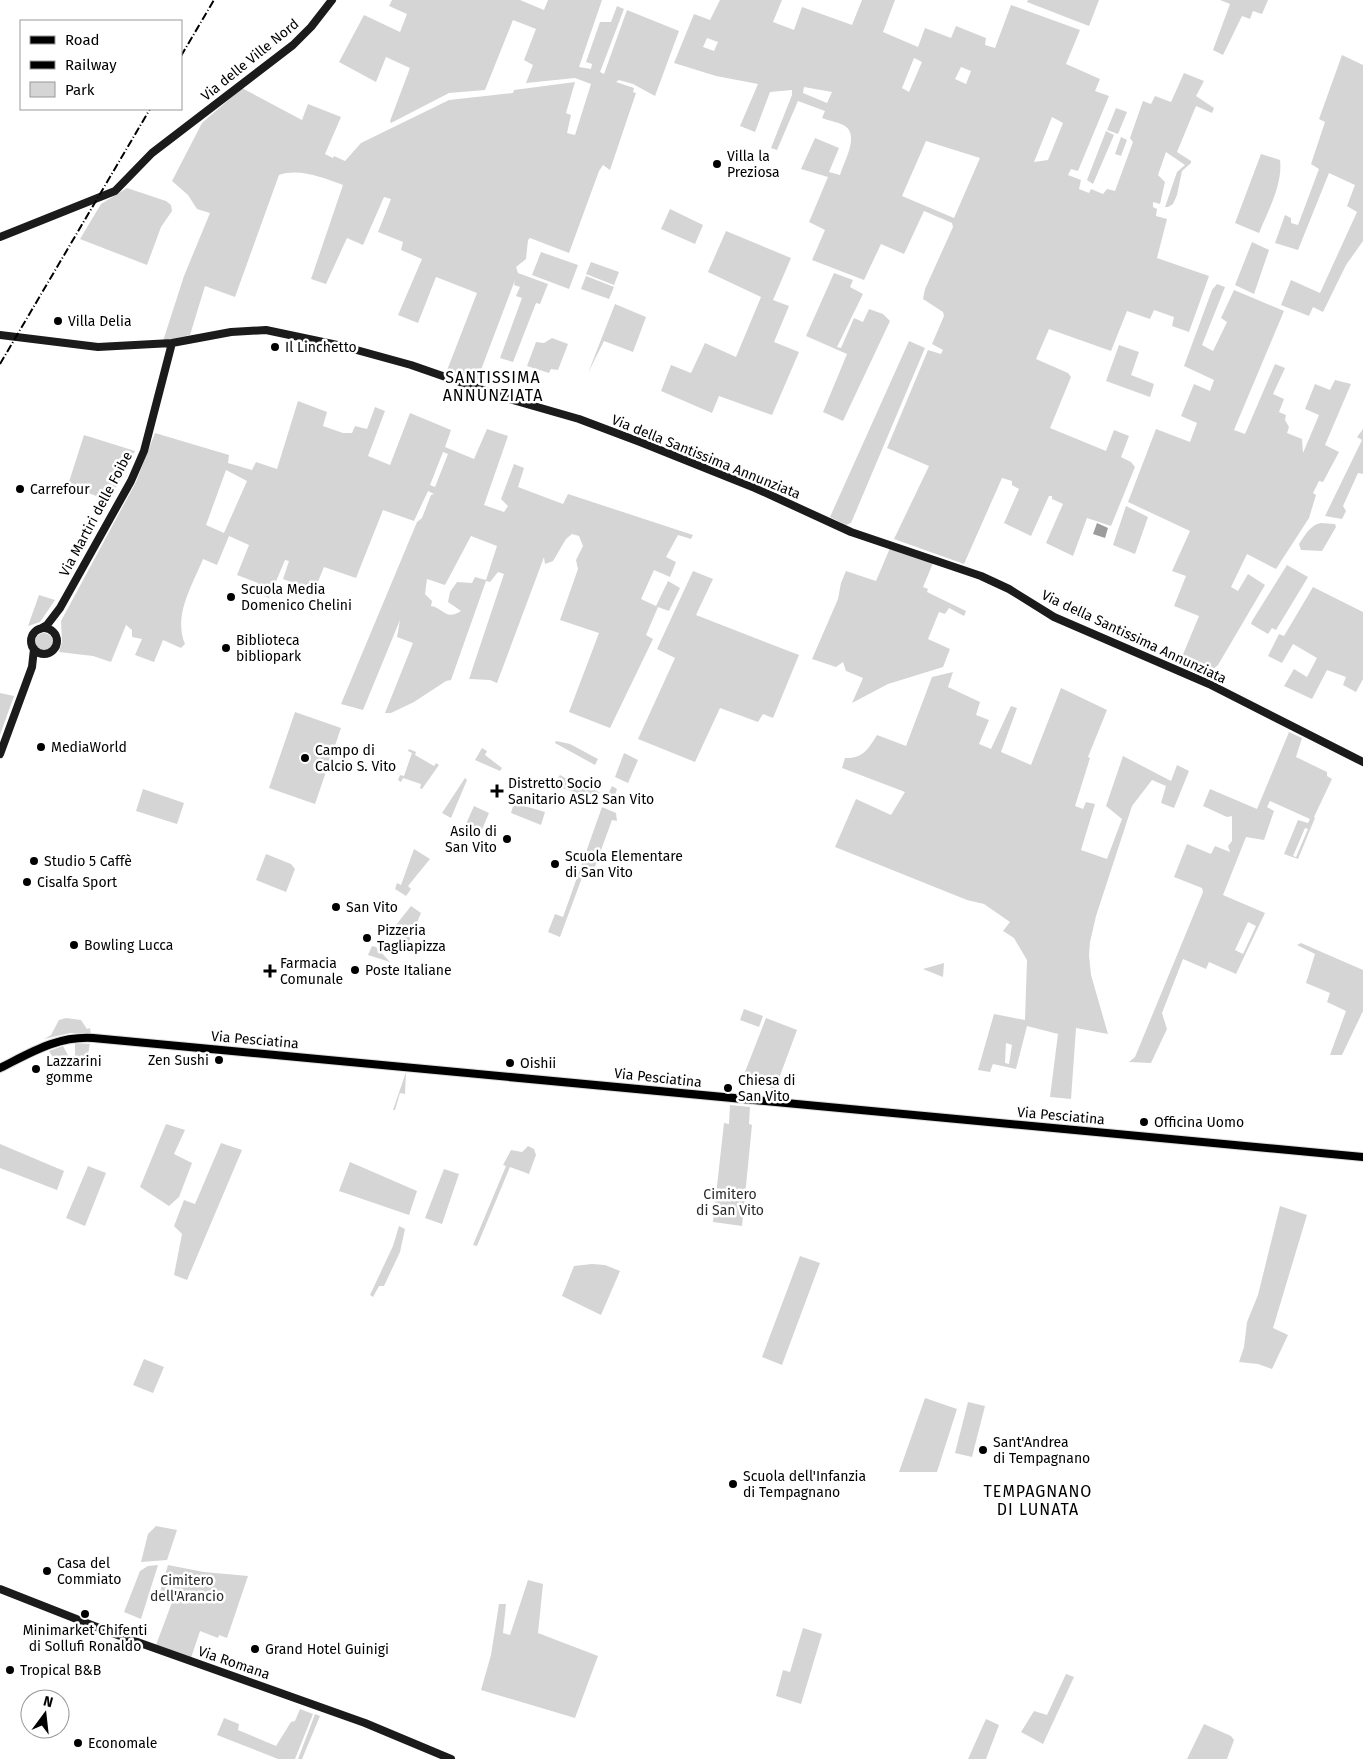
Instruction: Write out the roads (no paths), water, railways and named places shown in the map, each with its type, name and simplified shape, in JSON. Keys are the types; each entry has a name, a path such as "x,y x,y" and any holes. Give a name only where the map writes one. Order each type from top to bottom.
{"main road":[{"name":"Via Pesciatina","path":"0,1068 64,1039 93,1038 1363,1157"}],"street":[{"name":"Via delle Ville Nord","path":"0,237 115,191 152,153 293,45 311,27 332,0"},
{"name":"Via della Santissima Annunziata","path":"0,335 98,347 172,343 231,332 266,330 342,346 411,365 506,398 579,419 699,464 851,532 948,564 1000,584 1054,617 1209,684 1363,762"},
{"name":"Via Martiri delle Foibe","path":"40,629 45,627 60,608 131,481 144,451 172,343"},
{"name":"Via Martiri delle Foibe","path":"56,637 55,623 60,608"},
{"path":"0,754 32,667 34,649 32,638 40,629 50,630 56,637 55,648 45,654 32,667"},
{"path":"34,649 45,654"},
{"name":"Via Romana","path":"3,1592 107,1632 365,1723 451,1759"}],"railway":[{"path":"182,54 214,0"},
{"path":"0,364 149,110"}],"place":[{"name":"Villa la Preziosa","path":"717,164"},
{"name":"Villa Delia","path":"58,321"},
{"name":"Il Linchetto","path":"275,347"},
{"name":"Carrefour","path":"20,489"},
{"name":"Scuola Media Domenico Chelini","path":"231,597"},
{"name":"Biblioteca bibliopark","path":"226,648"},
{"name":"MediaWorld","path":"41,747"},
{"name":"Campo di Calcio S. Vito","path":"305,758"},
{"name":"Distretto Socio Sanitario ASL2 San Vito","path":"497,791"},
{"name":"Asilo di San Vito","path":"507,839"},
{"name":"Studio 5 Caffè","path":"34,861"},
{"name":"Scuola Elementare di San Vito","path":"555,864"},
{"name":"Cisalfa Sport","path":"27,882"},
{"name":"San Vito","path":"336,907"},
{"name":"Pizzeria Tagliapizza","path":"367,938"},
{"name":"Bowling Lucca","path":"74,945"},
{"name":"Poste Italiane","path":"355,970"},
{"name":"Farmacia Comunale","path":"270,971"},
{"name":"Zen Sushi","path":"219,1060"},
{"name":"Oishii","path":"510,1063"},
{"name":"Lazzarini gomme","path":"36,1069"},
{"name":"Chiesa di San Vito","path":"728,1088"},
{"name":"Officina Uomo","path":"1144,1122"},
{"name":"Sant'Andrea di Tempagnano","path":"983,1450"},
{"name":"Scuola dell'Infanzia di Tempagnano","path":"733,1484"},
{"name":"Casa del Commiato","path":"47,1571"},
{"name":"Minimarket Chifenti di Sollufi Ronaldo","path":"85,1614"},
{"name":"Grand Hotel Guinigi","path":"255,1649"},
{"name":"Tropical B&B","path":"10,1670"},
{"name":"Economale","path":"78,1743"}],"district":[{"name":"SANTISSIMA ANNUNZIATA","path":"493,386"},
{"name":"TEMPAGNANO DI LUNATA","path":"1038,1500"}],"park label":[{"name":"Cimitero di San Vito","path":"730,1202"},
{"name":"Cimitero dell'Arancio","path":"187,1588"}]}
